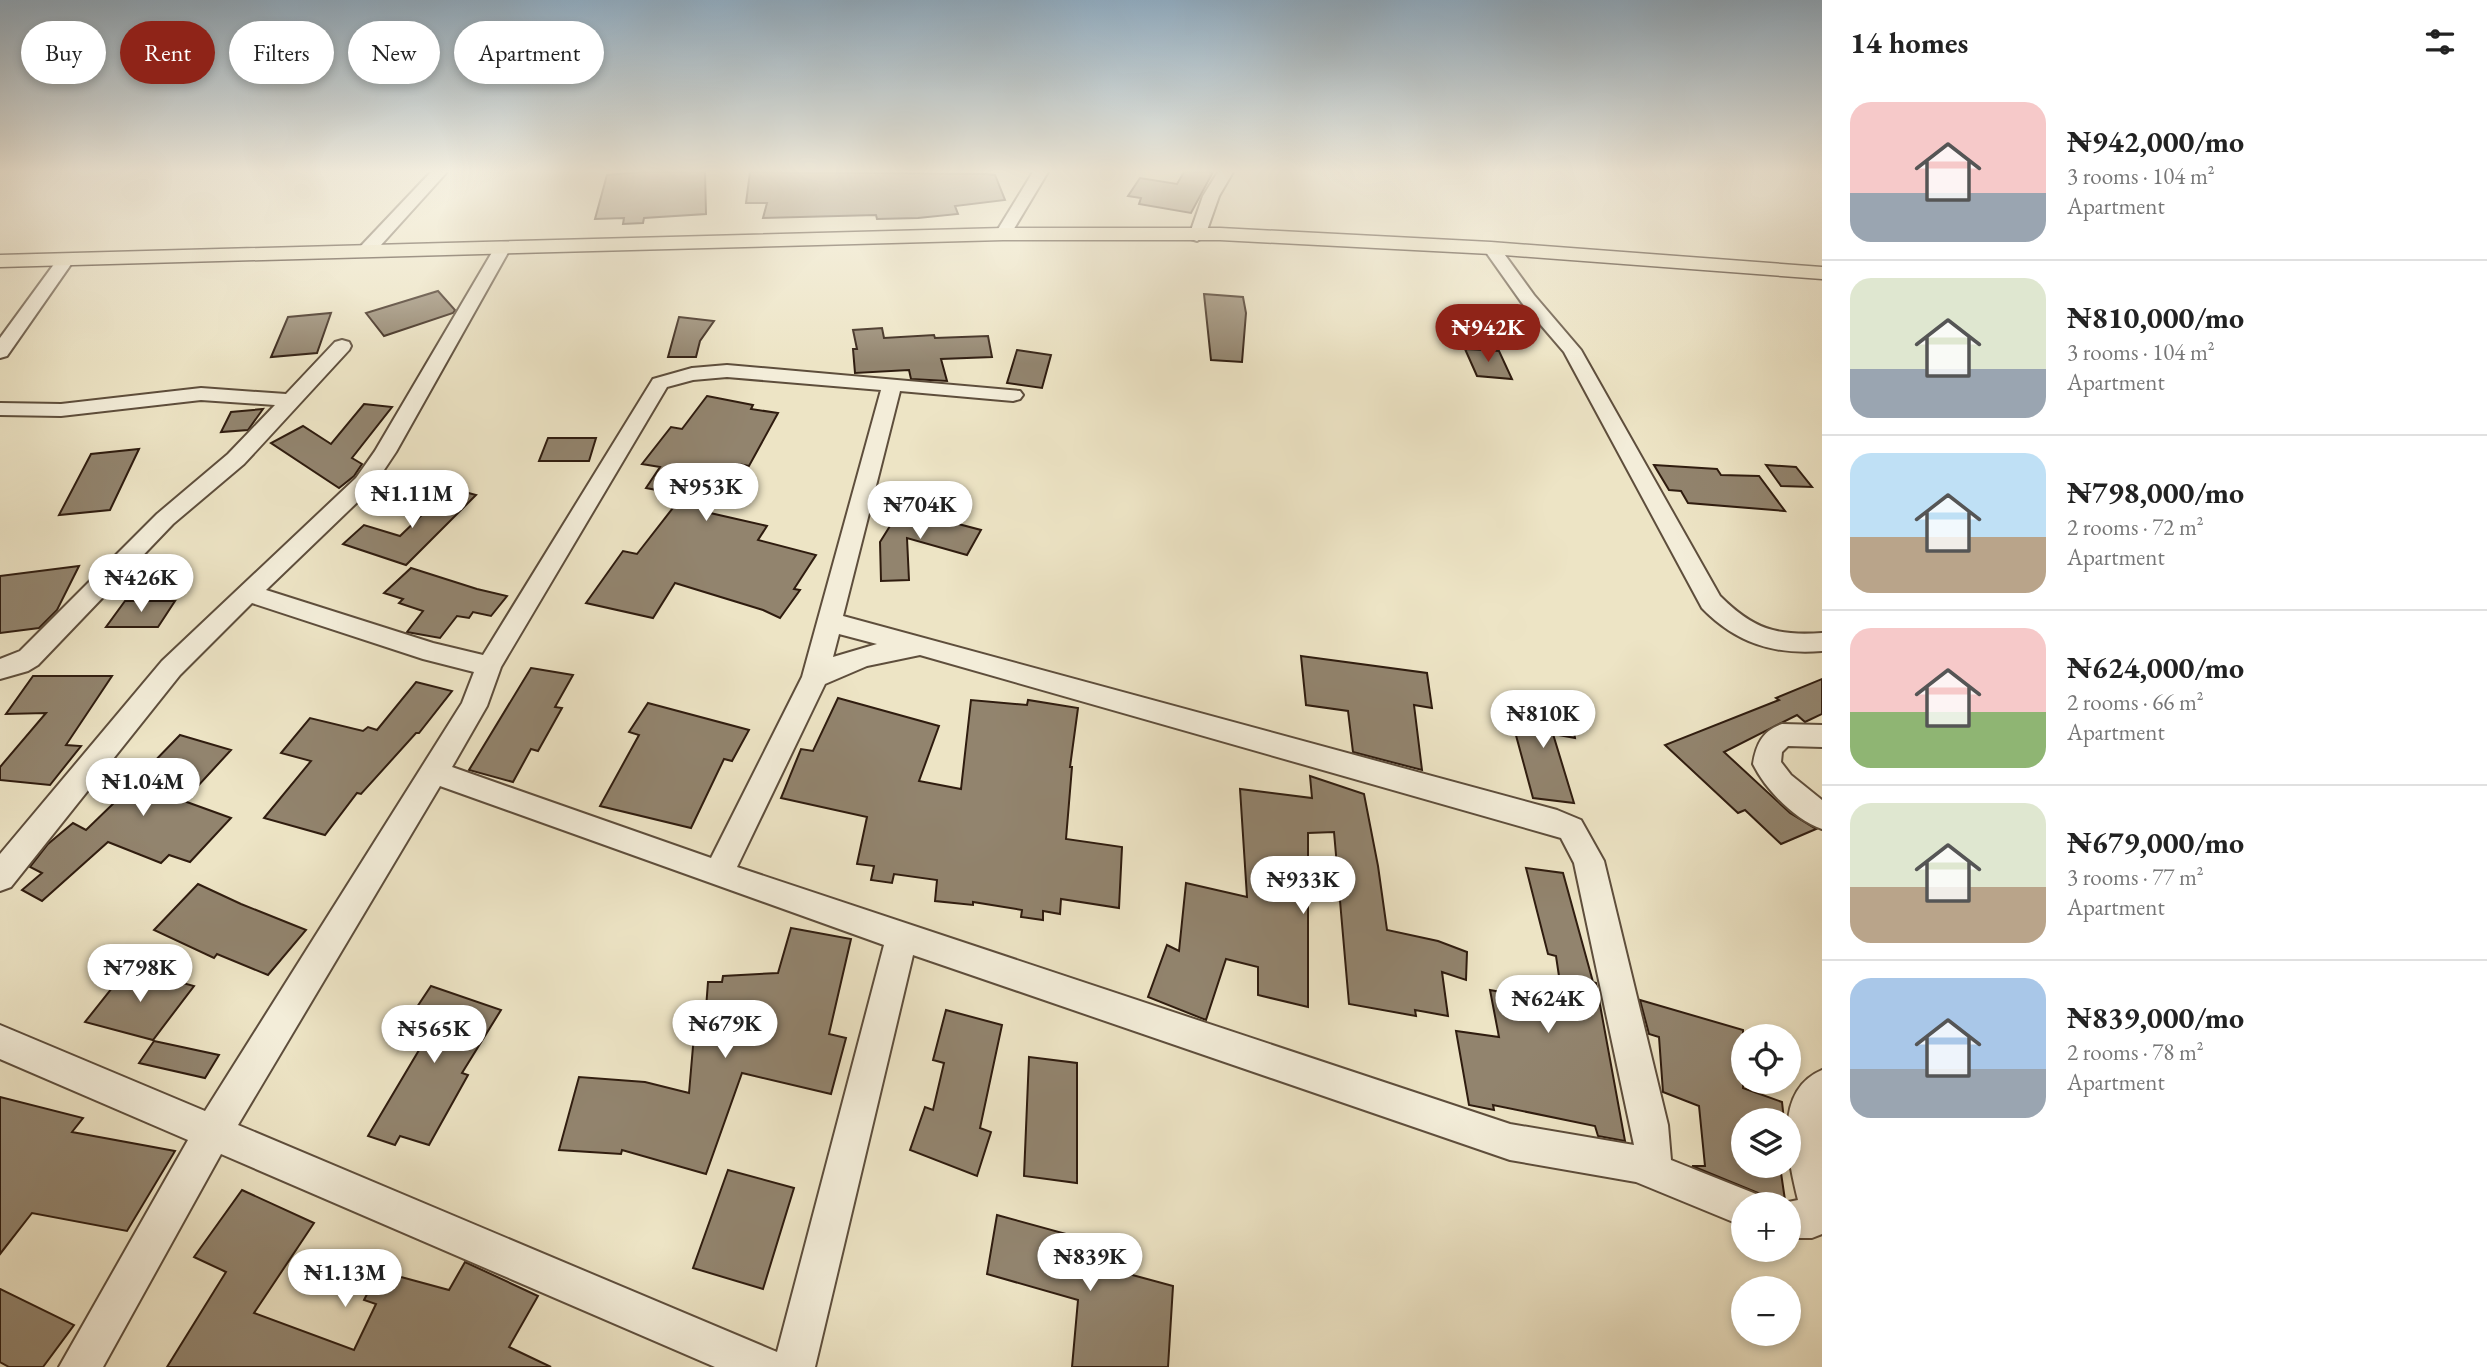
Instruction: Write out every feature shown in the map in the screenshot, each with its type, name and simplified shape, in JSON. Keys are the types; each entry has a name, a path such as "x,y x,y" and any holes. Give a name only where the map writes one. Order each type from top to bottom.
{"main road":[{"path":"0,261 943,236"},
{"path":"1177,236 1290,236 1822,273"}],"street":[{"path":"365,252 380,236"},
{"path":"1491,248 1528,299 1572,350 1711,602 1740,629 1761,639 1800,645 1822,642"},
{"path":"0,877 171,668 364,483 385,452 502,249"},
{"path":"0,352 34,301 66,260"},
{"path":"0,669 29,658 165,519 236,458 342,346"},
{"path":"80,1367 213,1132 474,706 489,666 660,383 692,374 727,372 1013,395"},
{"path":"718,874 815,677 892,385"},
{"path":"0,409 61,410 201,394 290,400"},
{"path":"248,593 432,652 489,666"},
{"path":"830,622 1558,823 1571,829 1589,861 1650,1125 1654,1157 1636,1164"},
{"path":"815,677 831,668 858,659 895,649 920,646"},
{"path":"1822,736 1782,735 1769,748 1767,764 1781,783 1822,817"},
{"path":"433,772 718,874 1510,1142 1636,1164 1731,1202"},
{"path":"794,1367 902,936"},
{"path":"0,1042 764,1367"},
{"path":"1801,1219 1812,1219 1819,1208 1807,1161 1805,1114 1822,1087"}],"building":[{"path":"438,291 455,310 453,313 384,336 366,313"},
{"path":"1204,294 1243,297 1246,313 1242,362 1211,360"},
{"path":"331,313 317,353 271,357 288,317"},
{"path":"679,317 714,321 700,341 696,357 668,357"},
{"path":"882,328 884,338 988,336 992,357 941,359 947,381 911,379 909,370 855,373 853,349 857,349 853,330"},
{"path":"1465,349 1499,351 1512,379 1477,376"},
{"path":"1017,350 1051,355 1042,388 1007,383"},
{"path":"707,396 753,405 751,409 778,413 749,466 739,464 706,512 767,526 758,540 816,555 794,589 800,590 780,618 763,610 675,583 653,618 586,603 623,551 637,554 683,495 646,488 660,467 642,464 671,427 682,429"},
{"path":"364,404 392,407 352,458 362,464 354,476 339,488 271,443 303,426 331,444"},
{"path":"263,409 248,430 221,432 231,412"},
{"path":"548,438 596,438 589,461 539,461"},
{"path":"139,449 110,510 59,515 91,454"},
{"path":"1654,465 1717,469 1721,475 1759,476 1785,511 1688,503 1681,491 1669,490"},
{"path":"1766,465 1796,467 1812,487 1781,486"},
{"path":"450,488 476,495 406,565 343,544 364,525 400,536"},
{"path":"905,502 905,510 981,530 967,555 907,538 909,580 881,581 880,542"},
{"path":"79,566 57,610 39,628 0,633 0,576"},
{"path":"411,568 507,596 491,616 473,612 469,618 457,616 440,638 407,632 423,611 399,603 403,599 384,593"},
{"path":"125,601 175,601 158,627 106,627"},
{"path":"1301,656 1427,673 1432,708 1414,705 1422,770 1353,752 1348,711 1306,705"},
{"path":"531,668 573,675 555,707 562,708 538,751 531,749 513,782 469,770"},
{"path":"33,676 112,676 66,745 81,746 50,785 0,780 0,767 46,713 6,714"},
{"path":"1822,679 1822,714 1805,722 1797,715 1724,752 1790,813 1816,829 1781,844 1745,810 1738,813 1665,745 1779,700 1776,698"},
{"path":"416,682 452,691 419,733 416,733 361,794 357,793 325,835 264,818 311,761 281,753 310,718 363,731 368,727 377,730"},
{"path":"838,698 939,726 919,781 961,789 971,700 1027,705 1028,700 1078,708 1070,767 1066,839 1122,847 1119,908 1061,899 1060,914 1043,911 1043,920 1021,917 1022,910 973,902 973,905 935,901 937,880 894,874 892,883 871,880 874,866 857,864 867,817 781,798 801,749 813,751"},
{"path":"1511,702 1571,714 1575,738 1553,734 1574,803 1533,798 1514,728"},
{"path":"648,703 749,730 732,761 724,759 691,828 600,806 639,735 629,732"},
{"path":"180,735 231,750 184,801 231,818 190,862 169,855 161,863 108,842 42,901 22,890 42,873 30,867 48,844 73,823 86,830"},
{"path":"1310,776 1364,794 1387,930 1438,941 1467,952 1466,980 1442,972 1448,1016 1415,1010 1416,1016 1349,1004 1334,832 1308,833 1308,1007 1258,995 1258,967 1226,959 1206,1020 1148,997 1167,945 1179,951 1186,883 1247,897 1240,789 1312,798"},
{"path":"1526,868 1563,873 1593,982 1596,983 1625,1141 1598,1136 1595,1126 1493,1105 1494,1110 1469,1105 1456,1031 1499,1037 1490,990 1563,1003 1556,956 1548,954"},
{"path":"198,884 306,930 268,975 217,954 214,958 154,930"},
{"path":"791,928 851,939 829,1034 846,1038 831,1094 742,1073 706,1174 622,1150 621,1154 559,1150 579,1077 645,1082 689,1093 694,1035 704,1035 708,982 722,982 723,976 778,973"},
{"path":"128,968 194,986 153,1040 85,1022"},
{"path":"431,986 501,1010 462,1073 468,1075 429,1145 400,1136 395,1145 368,1136 422,1045 397,1037"},
{"path":"1640,1000 1731,1027 1731,1094 1760,1094 1782,1102 1783,1108 1731,1108 1731,1178 1782,1178 1784,1192 1756,1192 1692,1166 1705,1166 1699,1106 1663,1092 1659,1037 1649,1034"},
{"path":"946,1010 1002,1025 980,1128 991,1132 977,1176 910,1150 925,1107 933,1110 944,1063 933,1060"},
{"path":"154,1041 219,1055 205,1078 139,1063"},
{"path":"1029,1057 1077,1063 1077,1183 1024,1176"},
{"path":"0,1097 83,1118 72,1132 175,1151 127,1231 32,1213 0,1254"},
{"path":"728,1170 794,1188 763,1289 693,1268"},
{"path":"242,1190 314,1223 254,1313 354,1350 376,1304 364,1300 379,1271 449,1290 465,1262 538,1296 509,1347 551,1367 167,1367 226,1272 194,1257"},
{"path":"997,1215 1128,1251 1125,1273 1173,1286 1168,1367 1072,1367 1078,1300 987,1274"},
{"path":"0,1289 74,1325 43,1367 9,1367 0,1362"}]}
